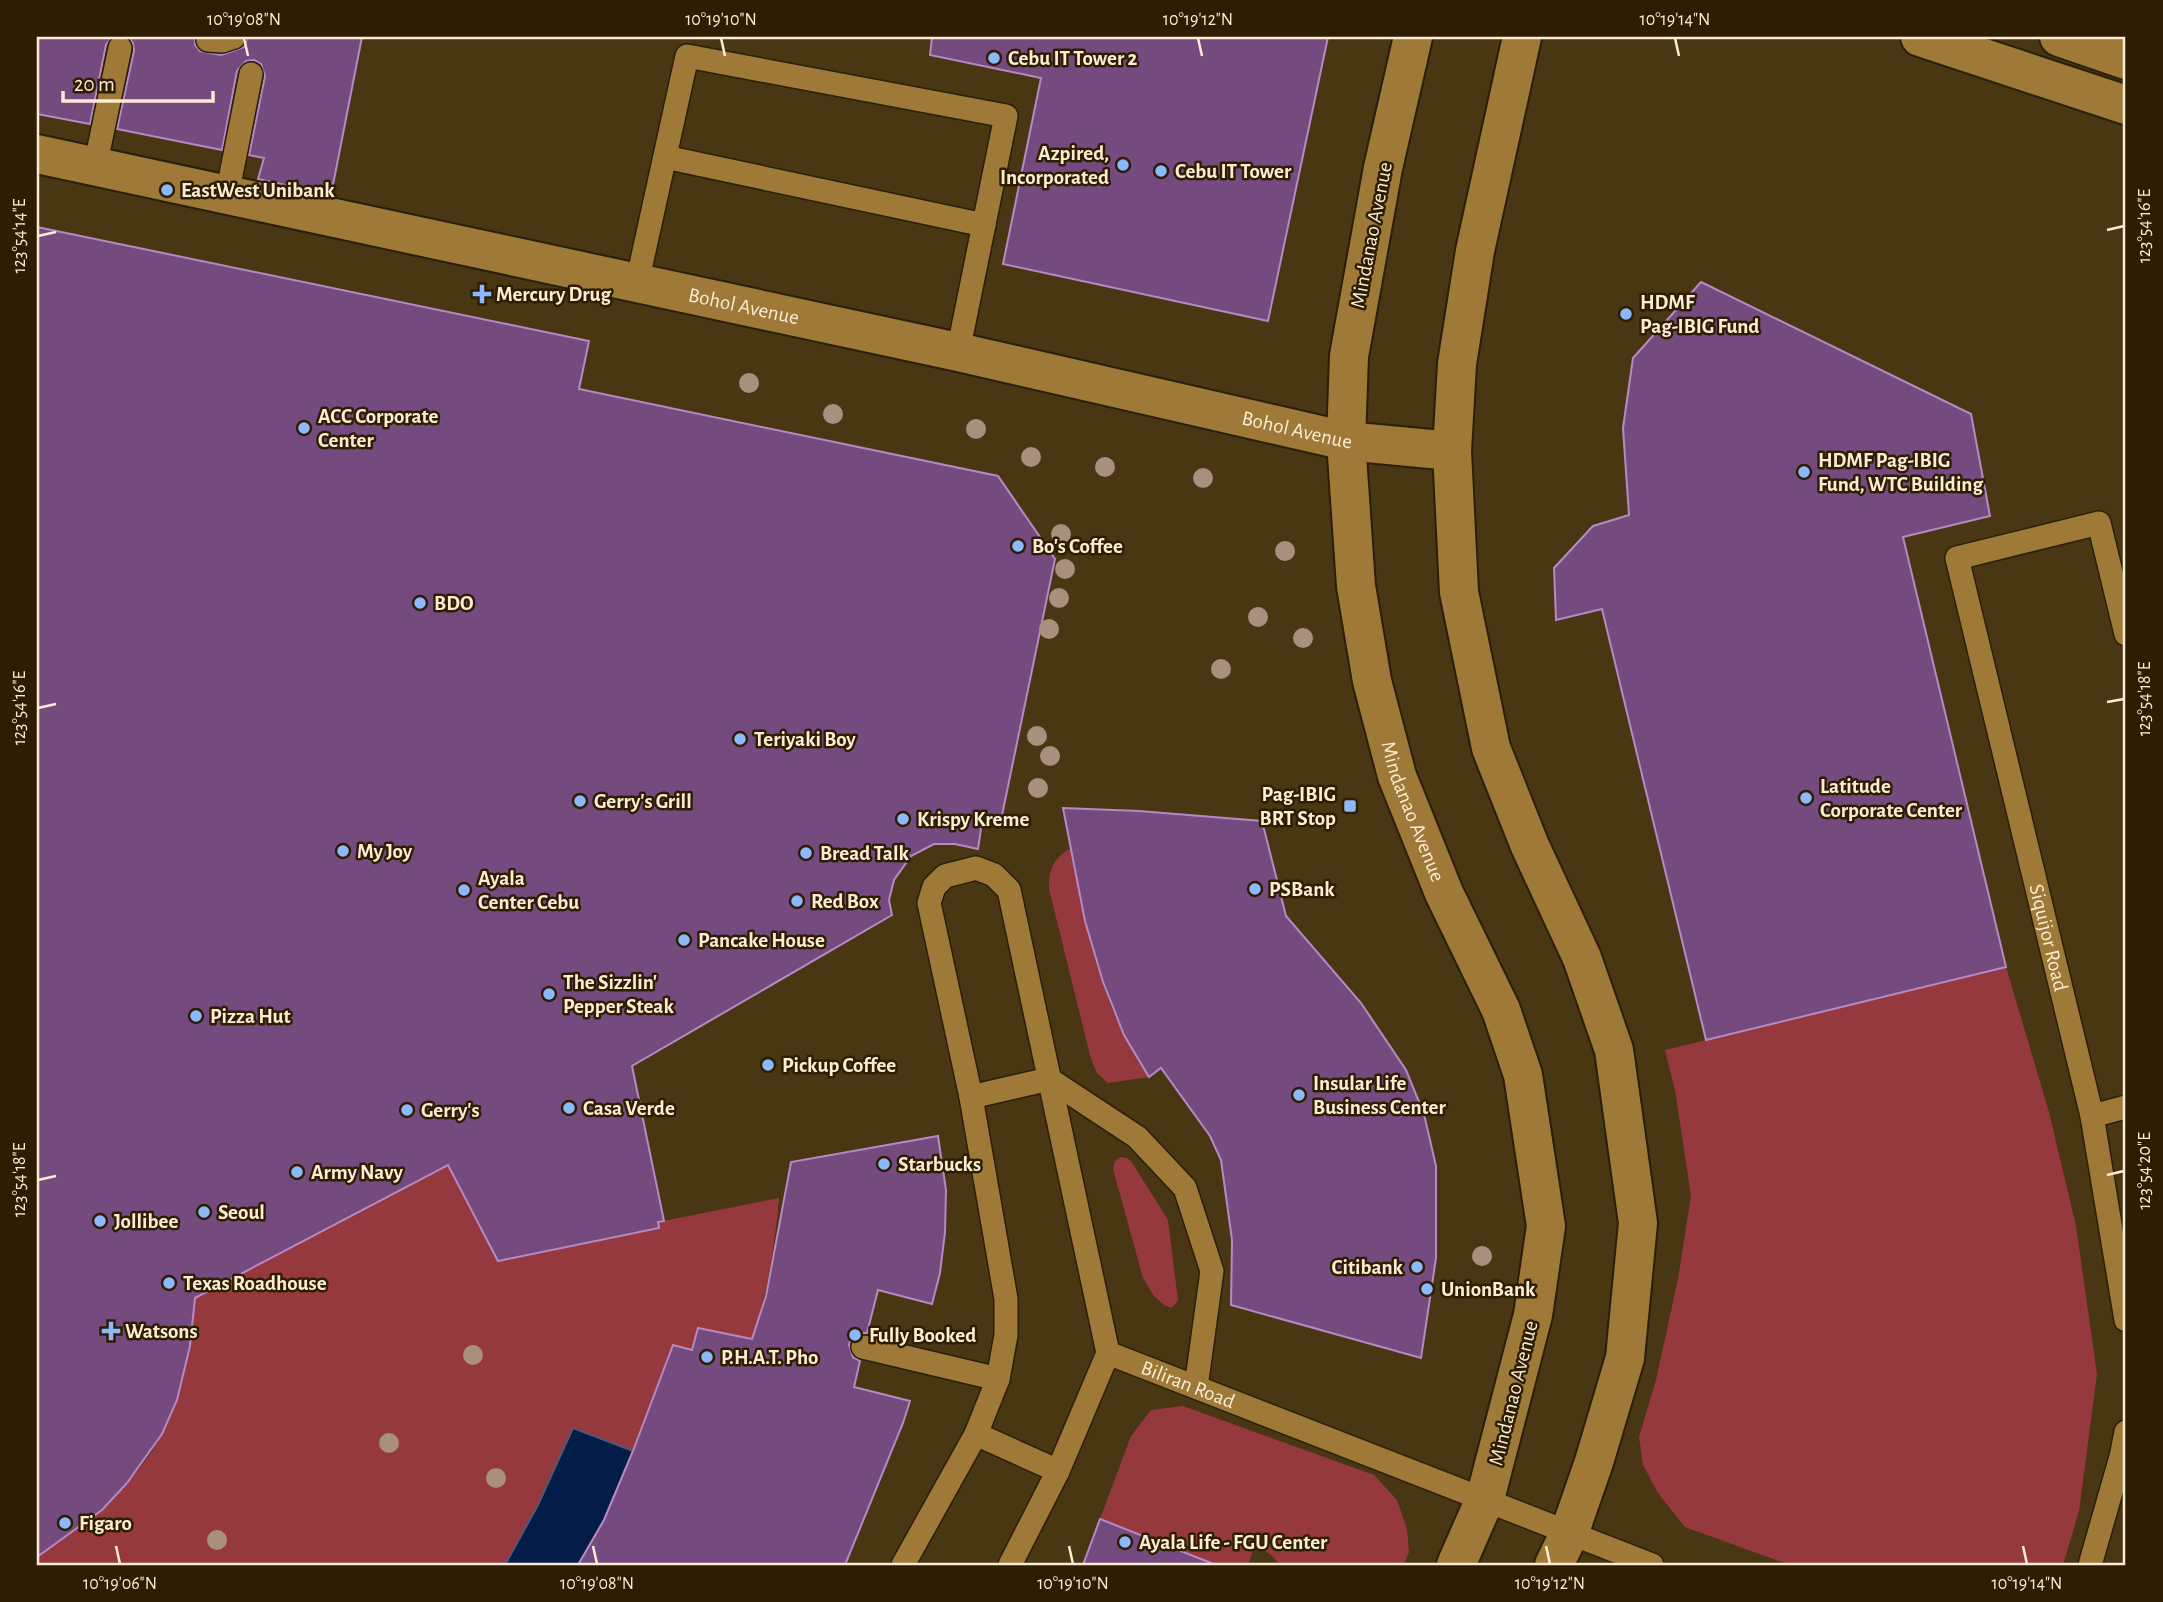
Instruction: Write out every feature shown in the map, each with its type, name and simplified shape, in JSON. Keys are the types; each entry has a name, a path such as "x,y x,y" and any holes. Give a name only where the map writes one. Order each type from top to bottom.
{"street":[{"name":"Mindanao Avenue","path":"1413,37 1384,168 1349,356 1346,441 1356,586 1372,681 1397,776 1444,893 1500,1010 1523,1075 1546,1226 1533,1315 1485,1499 1457,1565"},
{"path":"1522,37 1473,263 1457,364 1452,451 1459,592 1492,748 1530,846 1582,958 1614,1050 1638,1223 1625,1358 1594,1462 1562,1550"},
{"path":"1920,37 2126,105"},
{"path":"2059,37 2126,60"},
{"name":"Bohol Avenue","path":"37,154 958,352 1346,441 1452,451"}],"lane":[{"path":"208,40 222,41 234,37"},
{"path":"95,167 121,48"},
{"path":"637,283 687,56 1006,116 958,352"},
{"path":"227,195 251,74"},
{"path":"665,157 984,225"},
{"name":"Siquijor Road","path":"2126,634 2099,523 1957,558 2092,1116 2126,1321"},
{"path":"903,1565 976,1434 998,1379 1006,1335 1006,1299 971,1097 929,903 934,887 945,876 976,869 994,875 1009,890 1108,1353 1058,1471 1010,1565"},
{"path":"971,1097 1049,1079 1137,1137 1185,1188 1212,1271 1196,1387"},
{"path":"2092,1116 2126,1107"},
{"path":"863,1347 998,1379"},
{"name":"Biliran Road","path":"1108,1353 1485,1499"},
{"path":"2090,1565 2126,1432"},
{"path":"976,1434 1058,1471"},
{"path":"1485,1499 1562,1550 1652,1565"}],"shaded area":[{"path":"1071,848 1085,920 1105,990 1124,1035 1149,1077 1108,1083 1097,1073 1091,1059 1049,889 1053,865"},
{"path":"2006,967 2049,1112 2076,1226 2097,1374 2079,1511 2063,1565 1790,1565 1685,1527 1658,1493 1643,1465 1639,1437 1656,1380 1678,1279 1691,1196 1675,1090 1665,1050"},
{"path":"1120,1157 1131,1161 1168,1220 1178,1300 1172,1308 1154,1296 1143,1278 1113,1169 1115,1161"},
{"path":"448,1165 498,1261 659,1228 658,1222 779,1198 770,1269 753,1339 699,1328 692,1350 673,1345 633,1451 538,1505 505,1565 37,1565 37,1556 81,1526 121,1490 154,1448 177,1399 195,1298"},
{"path":"1183,1406 1374,1475 1397,1500 1407,1529 1409,1552 1404,1565 1280,1565 1270,1554 1255,1545 1248,1565 1216,1565 1100,1519 1131,1436 1151,1410"}],"water":[{"path":"573,1428 633,1451 604,1520 578,1565 505,1565 538,1505"}],"building":[{"path":"37,37 112,37 106,45 90,124 37,114"},
{"path":"128,37 195,37 195,45 200,51 221,55 244,47 248,37 362,37 331,195 258,179 264,158 249,155 265,76 261,64 254,60 246,61 237,71 222,150 117,129 134,51 133,43"},
{"name":"Cebu IT Tower","path":"932,37 1328,37 1268,321 1003,264 1041,78 930,55"},
{"name":"Ayala Center Cebu","path":"37,227 589,341 579,389 998,476 1055,559 1000,825 982,822 978,849 955,844 934,844 911,856 894,880 889,900 892,915 632,1066 664,1221 658,1222 659,1228 498,1261 448,1165 195,1298 190,1346 177,1400 162,1434 127,1483 102,1510 37,1557"},
{"path":"1701,282 1971,414 1990,516 1903,537 2006,967 1706,1040 1602,609 1556,620 1554,568 1593,526 1629,515 1623,428 1633,358"},
{"name":"Insular Life Business Center","path":"1063,808 1262,821 1286,916 1361,1003 1406,1070 1424,1114 1436,1166 1436,1258 1421,1358 1231,1305 1232,1240 1221,1160 1210,1136 1161,1068 1149,1077 1124,1035 1103,982 1085,921"},
{"path":"938,1136 946,1190 945,1232 940,1273 932,1304 878,1290 867,1333 853,1337 849,1344 853,1357 860,1361 854,1387 910,1401 845,1565 578,1565 604,1520 673,1345 692,1350 698,1328 752,1339 766,1296 791,1162"},
{"name":"Ayala Life - FGU Center","path":"1100,1519 1211,1563 1211,1565 1083,1565"}],"place":[{"name":"Cebu IT Tower 2","path":"994,58"},
{"name":"Azpired, Incorporated","path":"1123,165"},
{"name":"Cebu IT Tower","path":"1161,171"},
{"name":"EastWest Unibank","path":"167,190"},
{"name":"Mercury Drug","path":"482,294"},
{"name":"HDMF Pag-IBIG Fund","path":"1626,314"},
{"name":"ACC Corporate Center","path":"304,428"},
{"name":"HDMF Pag-IBIG Fund, WTC Building","path":"1804,472"},
{"name":"Bo's Coffee","path":"1018,546"},
{"name":"BDO","path":"420,603"},
{"name":"Teriyaki Boy","path":"740,739"},
{"name":"Latitude Corporate Center","path":"1806,798"},
{"name":"Gerry's Grill","path":"580,801"},
{"name":"Pag-IBIG BRT Stop","path":"1350,806"},
{"name":"Krispy Kreme","path":"903,819"},
{"name":"My Joy","path":"343,851"},
{"name":"Bread Talk","path":"806,853"},
{"name":"PSBank","path":"1255,889"},
{"name":"Ayala Center Cebu","path":"464,890"},
{"name":"Red Box","path":"797,901"},
{"name":"Pancake House","path":"684,940"},
{"name":"The Sizzlin' Pepper Steak","path":"549,994"},
{"name":"Pizza Hut","path":"196,1016"},
{"name":"Pickup Coffee","path":"768,1065"},
{"name":"Insular Life Business Center","path":"1299,1095"},
{"name":"Casa Verde","path":"569,1108"},
{"name":"Gerry's","path":"407,1110"},
{"name":"Starbucks","path":"884,1164"},
{"name":"Army Navy","path":"297,1172"},
{"name":"Seoul","path":"204,1212"},
{"name":"Jollibee","path":"100,1221"},
{"name":"Citibank","path":"1417,1267"},
{"name":"Texas Roadhouse","path":"169,1283"},
{"name":"UnionBank","path":"1427,1289"},
{"name":"Watsons","path":"111,1331"},
{"name":"Fully Booked","path":"855,1335"},
{"name":"P.H.A.T. Pho","path":"707,1357"},
{"name":"Figaro","path":"65,1523"},
{"name":"Ayala Life - FGU Center","path":"1125,1542"}]}
